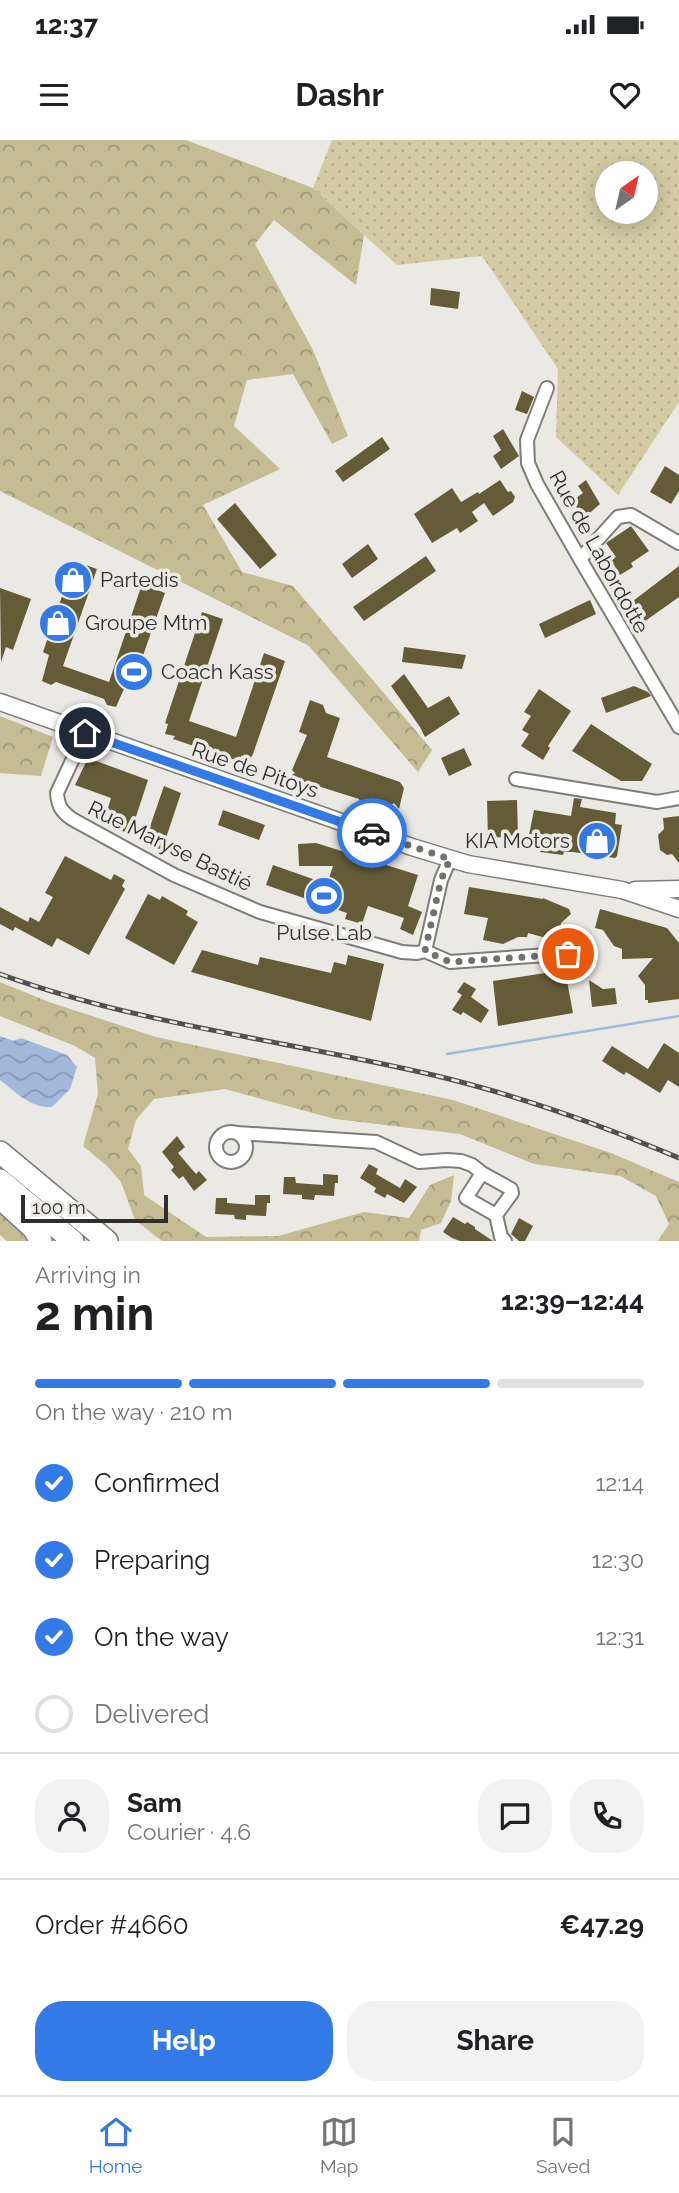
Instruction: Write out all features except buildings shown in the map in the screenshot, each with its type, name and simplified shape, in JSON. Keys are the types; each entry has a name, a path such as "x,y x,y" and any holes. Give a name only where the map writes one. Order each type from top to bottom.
{"highway":[{"path":"0,1152 107,1241"},
{"path":"0,1180 73,1241"},
{"path":"0,1198 33,1228 41,1241"},
{"path":"73,1212 119,1241"}],"street":[{"name":"Rue de Labordotte","path":"547,388 527,440 528,463 537,484 679,727"},
{"path":"580,559 618,517 631,515 679,542"},
{"name":"Rue de Pitoys","path":"0,702 450,859 622,890"},
{"name":"Rue Maryse Bastié","path":"85,733 57,793 61,811 174,874 260,912 407,953 425,951 450,962 589,952"},
{"path":"516,779 657,802 679,798"},
{"path":"425,951 441,880 450,859"},
{"path":"622,890 679,889"},
{"path":"622,890 679,909"},
{"path":"237,1133 376,1142 419,1162 461,1161 511,1189 512,1193 496,1215"},
{"path":"482,1173 478,1175 467,1198 496,1215 501,1237 505,1241"}],"shaded area":[{"path":"332,140 679,140 679,402 618,495 556,437 558,369 482,256 397,265 313,188"}],"green space":[{"path":"0,140 186,140 313,188 364,235 356,285 274,220 255,244 313,350 348,436 332,444 293,374 247,380 234,426 280,469 203,505 242,572 293,586 432,750 418,772 309,646 0,491"},
{"path":"0,716 53,737 41,776 0,773"},
{"path":"0,982 49,1002 156,1037 453,1100 611,1153 679,1182 679,1241 658,1241 669,1224 656,1196 620,1176 534,1164 460,1134 335,1119 225,1089 154,1099 136,1120 128,1149 141,1166 144,1195 206,1237 278,1236 364,1212 409,1218 430,1185 454,1175 451,1201 441,1223 421,1230 419,1241 162,1241 135,1220 121,1182 83,1146 98,1094 95,1058 75,1046 0,1016"},
{"path":"0,1208 31,1241 7,1241 0,1235"}],"water":[{"path":"0,1036 13,1041 21,1038 67,1055 77,1067 70,1089 52,1107 30,1102 0,1080"}],"waterway":[{"path":"447,1054 679,1016"}],"railway":[{"path":"0,974 106,1007 464,1083 558,1111 679,1158"}],"way so far":[{"path":"372,833 450,859 441,880 425,951 450,962 568,954"}],"place":[{"name":"Partedis","path":"73,580"},
{"name":"Groupe Mtm","path":"58,623"},
{"name":"Coach Kass","path":"134,672"},
{"name":"KIA Motors","path":"597,841"},
{"name":"Pulse Lab","path":"324,896"}],"route":[{"path":"85,733 372,833"}]}
